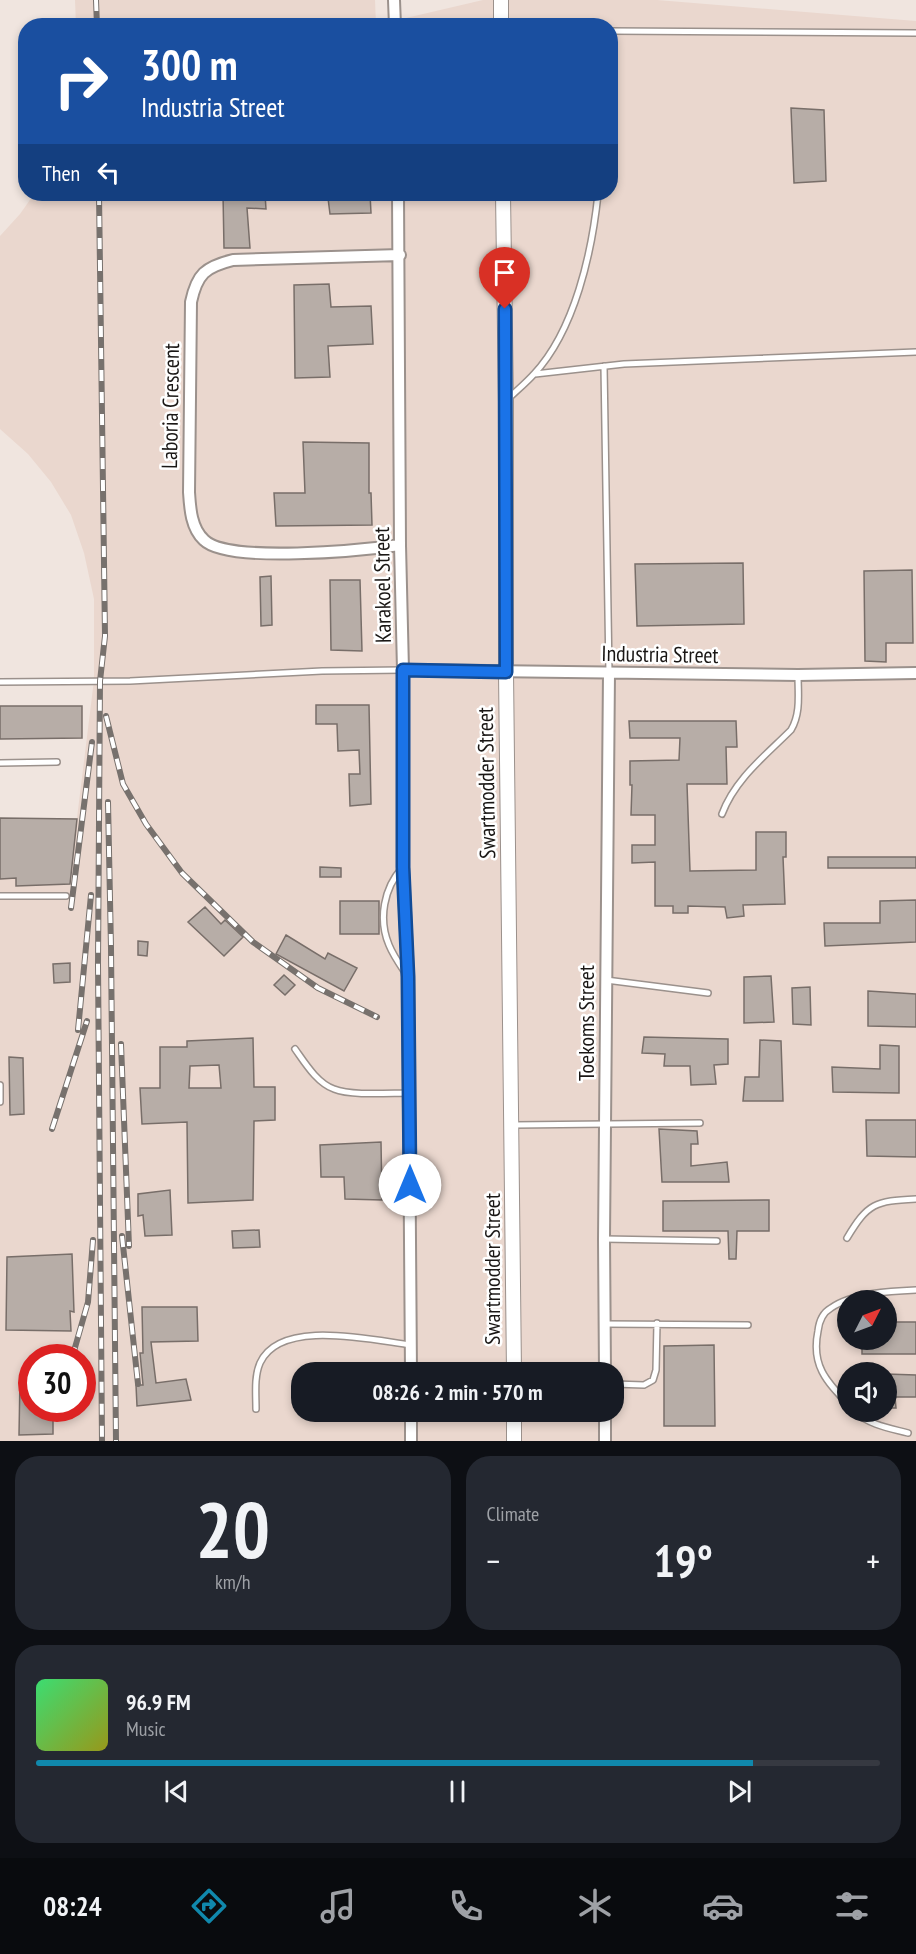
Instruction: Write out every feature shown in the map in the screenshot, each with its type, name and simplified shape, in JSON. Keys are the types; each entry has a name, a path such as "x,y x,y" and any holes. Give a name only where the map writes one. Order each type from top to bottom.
{"main road":[{"path":"501,0 501,18"},
{"name":"Swartmodder Street","path":"503,201 513,1362"},
{"path":"514,1422 514,1441"}],"street":[{"path":"394,0 395,18"},
{"name":"Karakoel Street","path":"398,201 403,867 408,977 411,1362"},
{"name":"Laboria Crescent","path":"400,255 233,260 210,267 200,275 194,286 191,302 189,492 196,530 202,538 218,548 252,553 351,550 400,545"},
{"name":"Industria Street","path":"403,670 798,675 916,673"},
{"name":"Toekoms Street","path":"605,1362 603,1324 609,673"},
{"path":"411,1422 411,1441"},
{"path":"605,1422 605,1441"}],"lane":[{"path":"618,31 916,33"},
{"path":"506,401 535,374 556,342 579,290 597,201"},
{"path":"535,374 604,366 916,352"},
{"path":"604,366 609,673"},
{"path":"0,682 130,681 322,671 403,670"},
{"path":"722,814 736,785 791,730 796,722 799,706 798,675"},
{"path":"0,763 57,762"},
{"path":"403,867 387,890 384,920 389,947 408,977"},
{"path":"0,896 66,896"},
{"path":"606,980 708,993"},
{"path":"295,1049 317,1077 333,1089 345,1092 409,1094"},
{"path":"0,1085 0,1102"},
{"path":"512,1125 700,1124"},
{"path":"846,1239 859,1218 876,1204 916,1199"},
{"path":"604,1239 717,1241"},
{"path":"837,1390 822,1372 815,1354 819,1323 824,1313 854,1298 916,1290"},
{"path":"624,1384 644,1385 652,1380 656,1370 657,1323"},
{"path":"603,1324 748,1324"},
{"path":"256,1409 256,1381 259,1365 270,1349 287,1339 311,1335 411,1345"},
{"path":"870,1422 881,1427 908,1432"}],"shaded area":[{"path":"75,0 375,0 376,18 76,18"},
{"path":"483,0 657,0 916,21 916,1441 0,1441 0,818 77,818 94,680 94,599 84,553 71,515 51,482 28,454 0,429 0,236 29,201 618,201 618,18 406,18"}],"building":[{"path":"791,108 824,110 826,181 794,183"},
{"path":"223,201 265,201 266,209 247,208 250,248 224,248"},
{"path":"328,201 370,201 371,213 330,214"},
{"path":"329,284 331,307 371,306 373,344 328,346 330,377 295,378 294,285"},
{"path":"303,442 369,443 369,493 371,493 372,525 276,526 274,493 305,493"},
{"path":"743,563 744,624 637,626 635,564"},
{"path":"912,570 913,643 886,643 886,662 865,661 864,571"},
{"path":"271,576 272,625 261,626 260,577"},
{"path":"330,580 360,580 362,651 331,650"},
{"path":"316,705 369,705 371,804 350,806 349,774 360,774 359,750 338,751 337,724 316,724"},
{"path":"0,706 82,706 82,738 0,739"},
{"path":"629,721 736,721 737,747 726,747 727,784 687,784 690,871 756,870 756,832 786,832 786,857 783,857 785,904 743,905 744,916 727,918 725,907 688,906 688,913 673,913 673,906 655,906 655,862 632,863 632,845 655,845 655,815 631,815 630,761 679,760 680,738 630,738"},
{"path":"0,818 77,819 70,884 16,886 16,878 0,879"},
{"path":"828,857 916,857 916,868 828,868"},
{"path":"320,867 341,868 341,877 320,877"},
{"path":"916,900 916,942 825,946 824,923 880,923 880,901"},
{"path":"340,901 379,901 379,934 340,934"},
{"path":"205,907 221,924 225,920 243,937 224,956 188,922"},
{"path":"286,935 325,959 328,953 357,968 344,991 276,954"},
{"path":"138,941 148,942 147,956 138,955"},
{"path":"70,963 70,982 54,983 53,964"},
{"path":"284,975 295,985 285,995 274,985"},
{"path":"771,976 774,1022 744,1023 744,977"},
{"path":"810,987 811,1025 793,1024 792,988"},
{"path":"868,991 916,994 916,1027 868,1026"},
{"path":"644,1037 728,1039 728,1064 714,1065 716,1084 691,1085 690,1066 664,1066 665,1054 642,1053"},
{"path":"253,1038 254,1087 275,1087 275,1120 254,1121 253,1200 188,1203 187,1122 142,1124 140,1088 160,1088 160,1047 187,1047 187,1041","holes":["219,1065 221,1088 189,1088 190,1066"]},
{"path":"760,1040 781,1041 783,1101 743,1101 745,1077 759,1077"},
{"path":"880,1045 899,1046 899,1093 833,1092 832,1067 880,1069"},
{"path":"9,1057 23,1058 24,1114 10,1115"},
{"path":"866,1120 916,1120 916,1157 867,1156"},
{"path":"659,1129 697,1131 698,1144 691,1144 691,1166 727,1162 729,1182 662,1182"},
{"path":"381,1142 382,1200 345,1199 344,1177 321,1177 320,1145"},
{"path":"170,1190 172,1235 145,1236 143,1215 138,1216 138,1194"},
{"path":"769,1200 769,1231 737,1231 736,1259 729,1259 728,1231 663,1231 663,1201"},
{"path":"259,1230 260,1247 233,1248 232,1231"},
{"path":"72,1254 74,1312 70,1311 71,1331 6,1330 7,1257"},
{"path":"142,1307 197,1307 198,1341 151,1342 156,1383 186,1379 191,1400 137,1406 136,1385 143,1385 140,1353 143,1353"},
{"path":"897,1322 916,1322 916,1354 862,1354 862,1350 897,1350"},
{"path":"714,1345 715,1426 664,1426 664,1346"},
{"path":"897,1374 916,1375 916,1397 897,1397"},
{"path":"19,1422 53,1422 53,1434 19,1435"}],"railway":[{"path":"96,0 97,18"},
{"path":"99,201 105,636 100,681 98,964 102,1441"},
{"path":"106,716 123,784 146,824 182,873 253,942 318,988 377,1017"},
{"path":"71,908 92,742"},
{"path":"108,802 116,1441"},
{"path":"78,1030 91,895"},
{"path":"52,1129 87,1021"},
{"path":"121,1044 129,1246"},
{"path":"122,1236 138,1384"},
{"path":"76,1344 88,1302 93,1240"}],"route":[{"path":"410,1185 408,977 403,867 403,670 506,672 505,309"}]}
